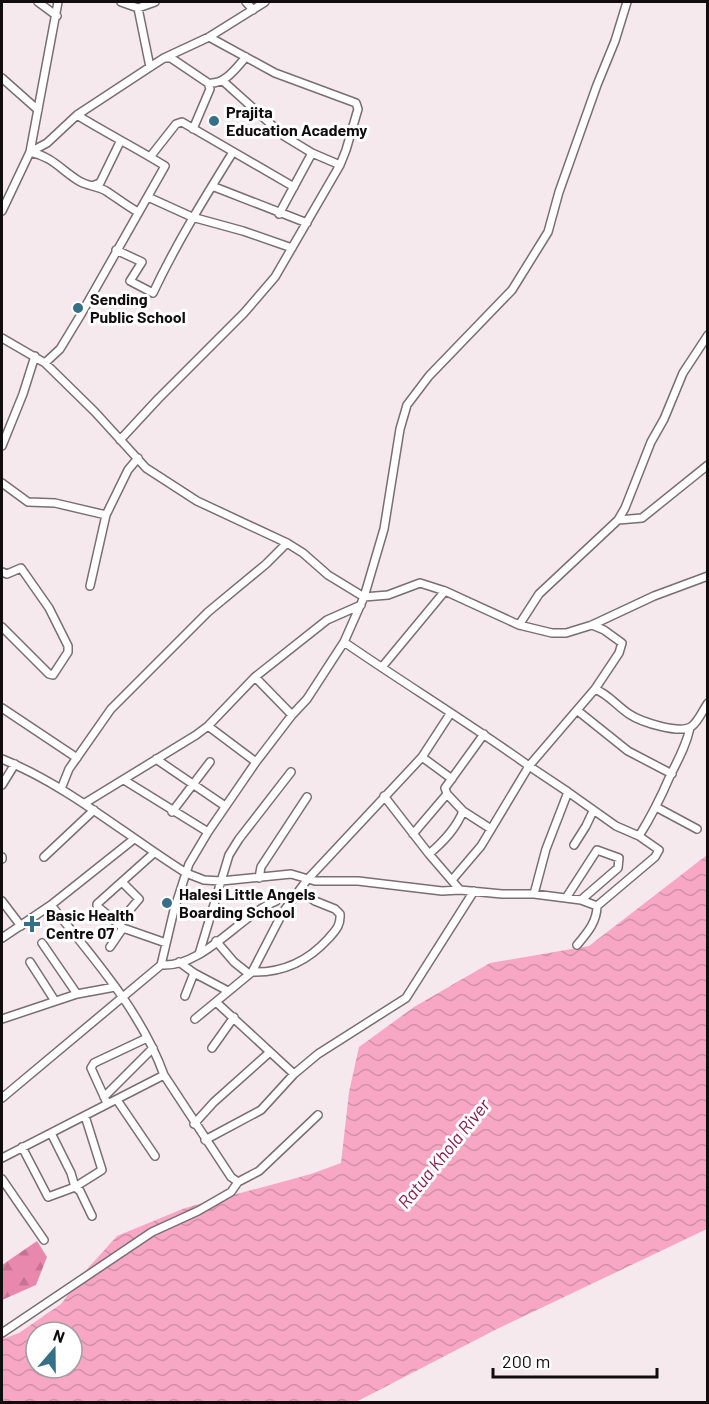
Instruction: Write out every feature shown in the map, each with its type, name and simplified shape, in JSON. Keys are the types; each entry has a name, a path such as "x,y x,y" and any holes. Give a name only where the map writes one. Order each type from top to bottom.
{"street":[{"path":"38,2 57,16"},
{"path":"2,211 30,152 58,2"},
{"path":"121,2 138,8 154,2"},
{"path":"246,2 253,10"},
{"path":"30,152 47,142 77,115 164,58 209,37 265,2"},
{"path":"2,1098 161,965 189,864 256,762 307,699 344,642 361,605 384,529 400,429 407,405 429,376 512,290 548,232 559,192 615,41 627,2"},
{"path":"138,8 150,67"},
{"path":"120,440 244,313 275,277 338,168 346,150 357,109 356,103 275,74 209,37"},
{"path":"164,58 171,58 208,83 215,84 223,81 246,57"},
{"path":"2,78 38,110"},
{"path":"223,81 284,136 338,168"},
{"path":"193,129 210,89 208,83"},
{"path":"45,363 60,349 165,166 77,115"},
{"path":"150,157 176,124 182,122 294,187"},
{"path":"90,186 100,183 120,142"},
{"path":"30,152 41,154 66,170 75,179 104,190 138,212"},
{"path":"116,250 142,262 130,281 153,293 192,217 232,152"},
{"path":"279,213 312,153"},
{"path":"212,186 307,223"},
{"path":"148,197 192,217 292,248"},
{"path":"519,625 538,594 618,520 683,373 708,335"},
{"path":"2,338 45,363 146,468 196,501 287,543 303,553 328,575 364,597 388,595 420,583 445,591 519,625 552,633 566,633 592,626 654,596 708,576"},
{"path":"2,446 23,394 35,356"},
{"path":"90,586 106,515 128,470 138,458"},
{"path":"618,520 642,518 708,465"},
{"path":"2,483 28,502 55,503 106,515"},
{"path":"61,789 77,758 111,709 208,612 266,564 287,543"},
{"path":"2,572 7,574 21,567 49,608 69,646 68,652 53,675 49,674 2,627"},
{"path":"382,667 445,591"},
{"path":"85,803 208,726 255,677 327,620 361,605"},
{"path":"452,880 481,846 530,766 578,711 618,653 622,643 604,630 592,626"},
{"path":"344,642 398,680 484,734 593,811 616,826 639,836 659,850 655,857 597,906 595,921 577,945"},
{"path":"255,677 292,715"},
{"path":"595,689 632,716 677,730 685,730 694,725 708,703"},
{"path":"2,708 77,758"},
{"path":"578,711 628,750 672,774"},
{"path":"195,1019 250,973 283,912 307,880 422,757 450,714"},
{"path":"208,726 256,762"},
{"path":"639,836 657,807 687,743 690,728"},
{"path":"484,734 445,788 447,794 463,812 491,829"},
{"path":"422,757 452,779"},
{"path":"2,759 85,803 154,853 186,873 204,880 221,881 291,874 307,880 358,881 442,891 534,894 581,900 597,906"},
{"path":"156,759 225,806"},
{"path":"172,812 210,762"},
{"path":"2,786 15,764"},
{"path":"199,954 201,940 230,855 239,839 291,772"},
{"path":"124,780 172,812 208,832"},
{"path":"534,894 546,849 568,792"},
{"path":"413,834 447,794"},
{"path":"384,796 460,890"},
{"path":"259,878 261,867 307,797"},
{"path":"657,807 697,829"},
{"path":"44,856 94,810"},
{"path":"574,845 593,811"},
{"path":"429,854 453,829 463,812"},
{"path":"2,939 51,905 134,839"},
{"path":"566,898 597,850 619,858 618,868 581,900"},
{"path":"154,853 97,906 120,926 166,943"},
{"path":"110,947 120,926 139,899 122,882"},
{"path":"216,941 234,962 250,973 289,967 305,960 338,928 340,915 335,909 315,901 300,891"},
{"path":"205,1140 261,1110 294,1074 344,1036 406,999 474,891"},
{"path":"2,901 21,926"},
{"path":"161,965 169,965 199,954 251,916 276,901"},
{"path":"51,905 135,1016 153,1048 164,1075 194,1124 231,1177 238,1182"},
{"path":"42,943 77,994"},
{"path":"30,962 55,1001"},
{"path":"179,962 194,973 228,991"},
{"path":"185,996 194,973"},
{"path":"2,1019 77,994 115,987"},
{"path":"216,1002 294,1074"},
{"path":"212,1048 234,1017"},
{"path":"106,1100 91,1068 94,1063 147,1038"},
{"path":"2,1158 85,1116 106,1100 153,1048"},
{"path":"194,1124 214,1101 270,1052"},
{"path":"106,1100 117,1100 164,1075"},
{"path":"117,1100 155,1156"},
{"path":"2,1333 152,1232 198,1211 231,1192 238,1182 258,1170 318,1115"},
{"path":"22,1147 48,1197 75,1187 102,1170 85,1116"},
{"path":"51,1133 71,1173 75,1187 80,1191 92,1216"},
{"path":"2,1179 44,1240"}],"green space":[{"path":"37,1241 47,1257 36,1285 2,1300 2,1265"}],"water":[{"name":"Ratua Khola River","path":"707,855 707,1229 497,1329 356,1402 2,1402 2,1339 24,1330 24,1380 84,1380 84,1320 38,1320 61,1304 89,1267 117,1236 185,1208 311,1174 341,1163 349,1092 359,1047 414,1007 490,963 589,946"}],"place":[{"name":"Prajita Education Academy","path":"214,121"},
{"name":"Sending Public School","path":"78,308"},
{"name":"Halesi Little Angels Boarding School","path":"167,903"},
{"name":"Basic Health Centre 07","path":"32,924"}]}
